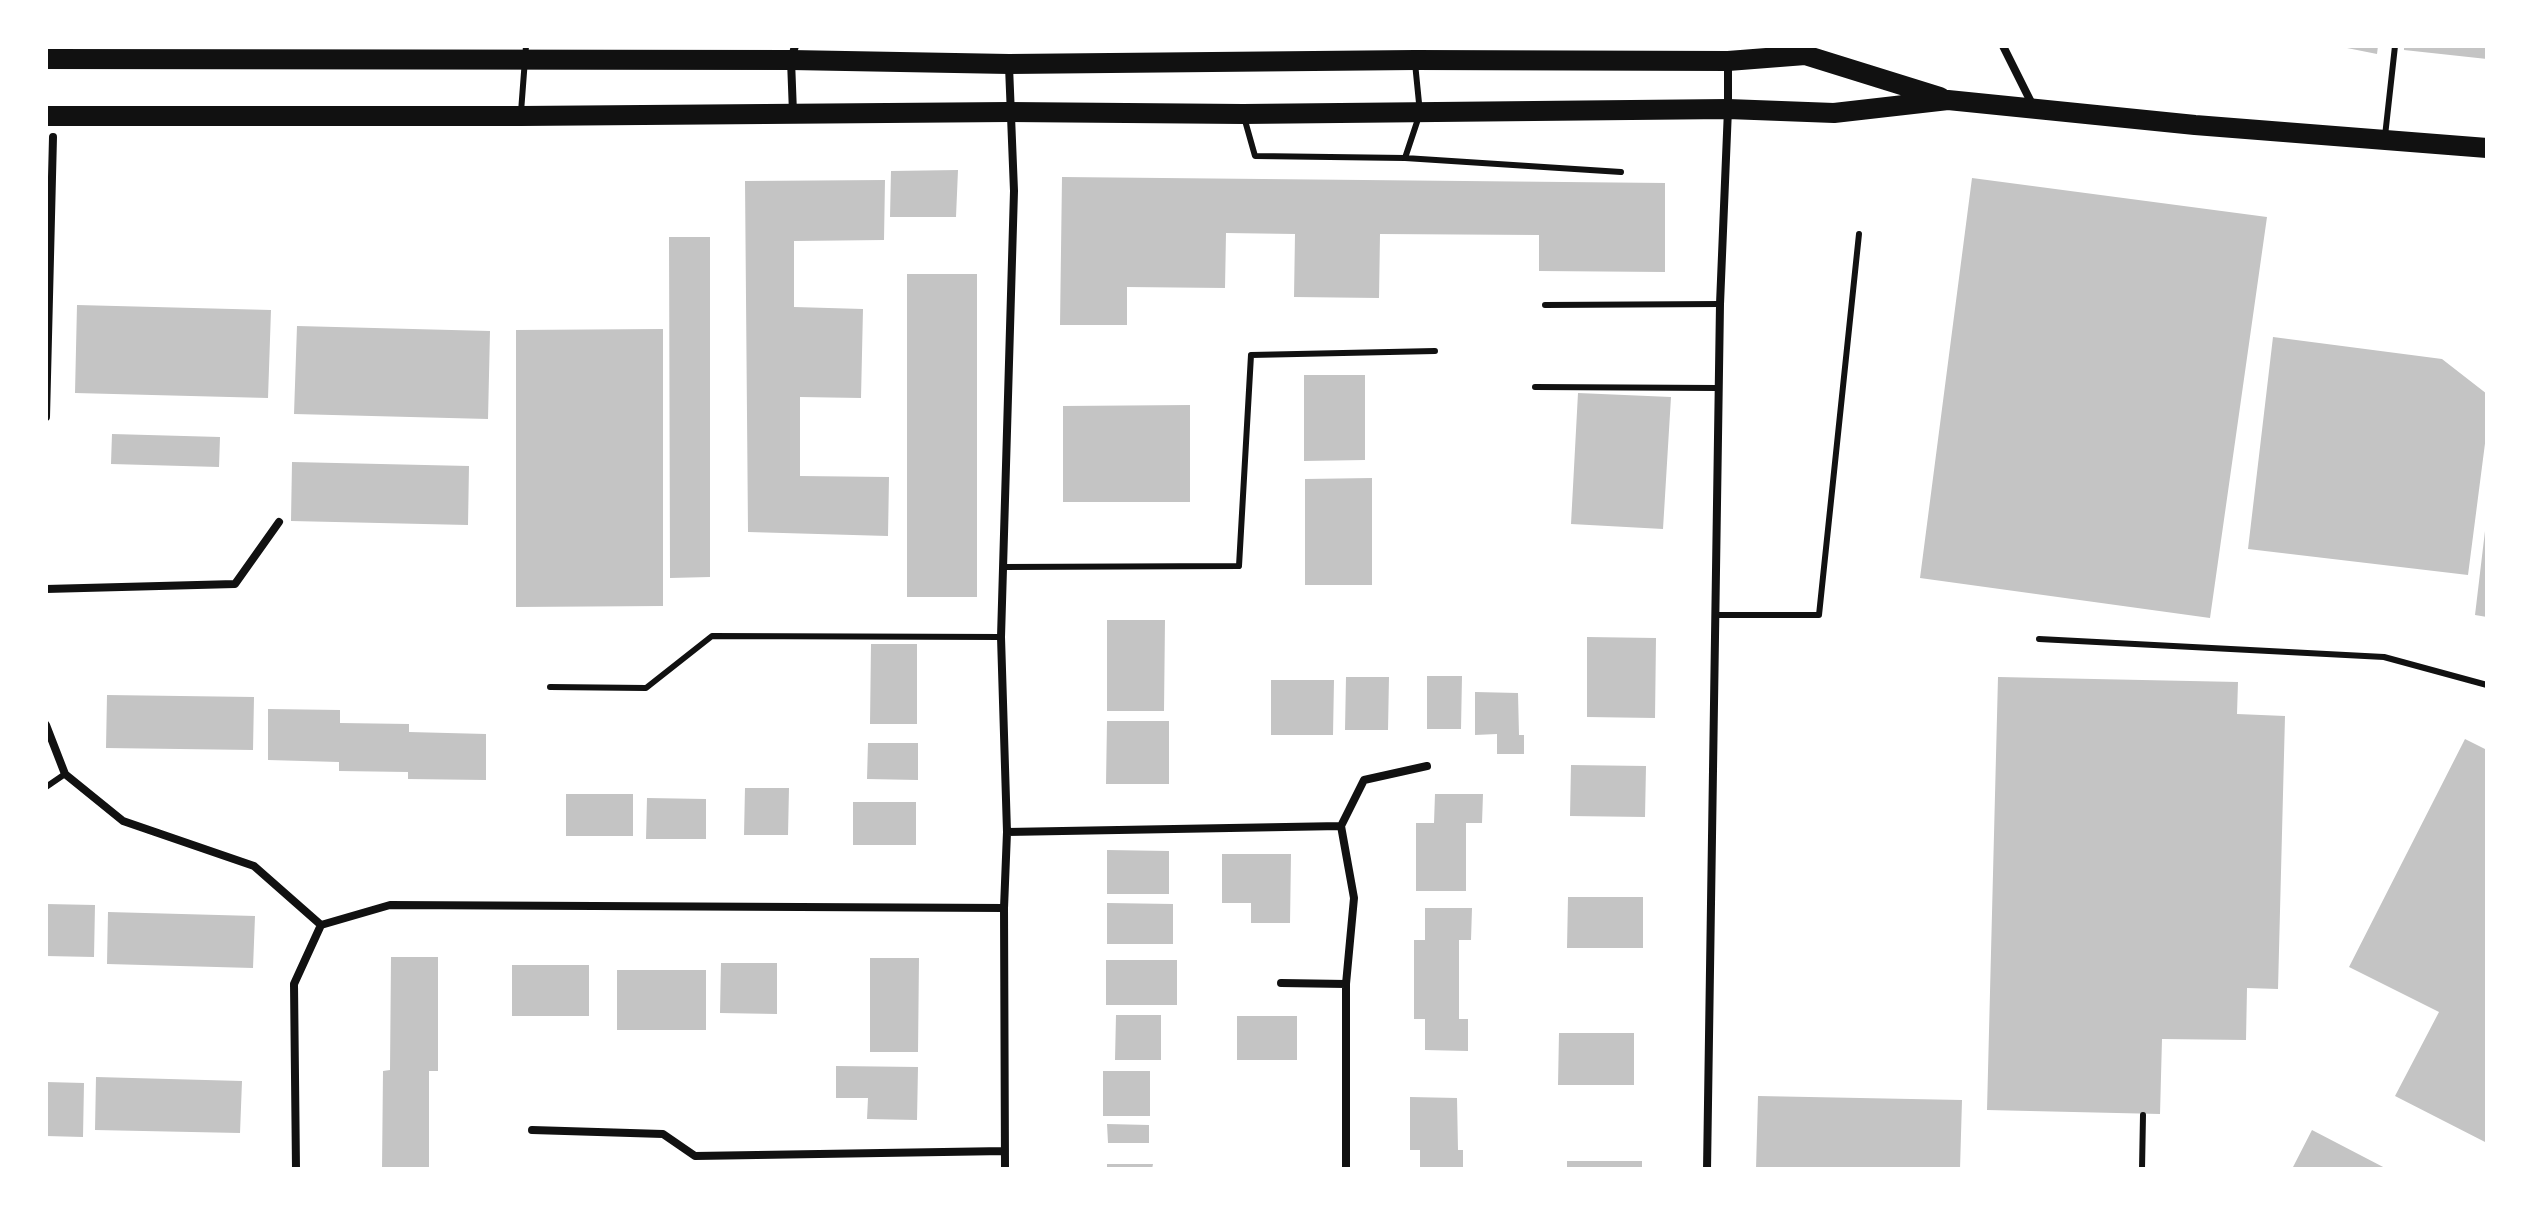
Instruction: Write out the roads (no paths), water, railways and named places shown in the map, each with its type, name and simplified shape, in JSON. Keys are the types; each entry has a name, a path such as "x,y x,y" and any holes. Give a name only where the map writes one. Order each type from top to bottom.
{"main road":[{"path":"46,59 793,53 1009,64 1728,61 1805,55 1948,100"},
{"path":"46,116 1243,114 1728,109 1834,113 1948,100 2195,125 2487,148"}],"street":[{"path":"2003,46 2034,107"},
{"path":"793,53 793,115"},
{"path":"1707,1169 1718,388 1728,61"},
{"path":"1005,1169 1004,908 1007,832 1001,637 1014,191 1009,64"},
{"path":"46,417 53,137"},
{"path":"46,589 235,584 279,522"},
{"path":"46,725 65,774 123,821 254,866 321,925"},
{"path":"1346,1169 1346,984 1354,898 1341,826 1364,780 1427,766"},
{"path":"1007,832 1341,826"},
{"path":"296,1169 294,984 321,925 390,905 1004,908"},
{"path":"1281,983 1346,984"},
{"path":"532,1130 663,1134 695,1156 1005,1151"},
{"path":"695,1156 695,1169"}],"lane":[{"path":"2385,139 2395,46"},
{"path":"521,116 525,53"},
{"path":"1405,158 1420,113 1415,60"},
{"path":"1243,114 1255,156 1405,158 1621,172"},
{"path":"1715,615 1819,615 1859,234"},
{"path":"1545,305 1720,304"},
{"path":"1004,567 1239,566 1251,355 1435,351"},
{"path":"1535,387 1718,388"},
{"path":"550,687 646,688 712,636 1001,637"},
{"path":"2039,639 2384,657 2487,685"},
{"path":"46,787 65,774"},
{"path":"2142,1169 2143,1115"}]}
